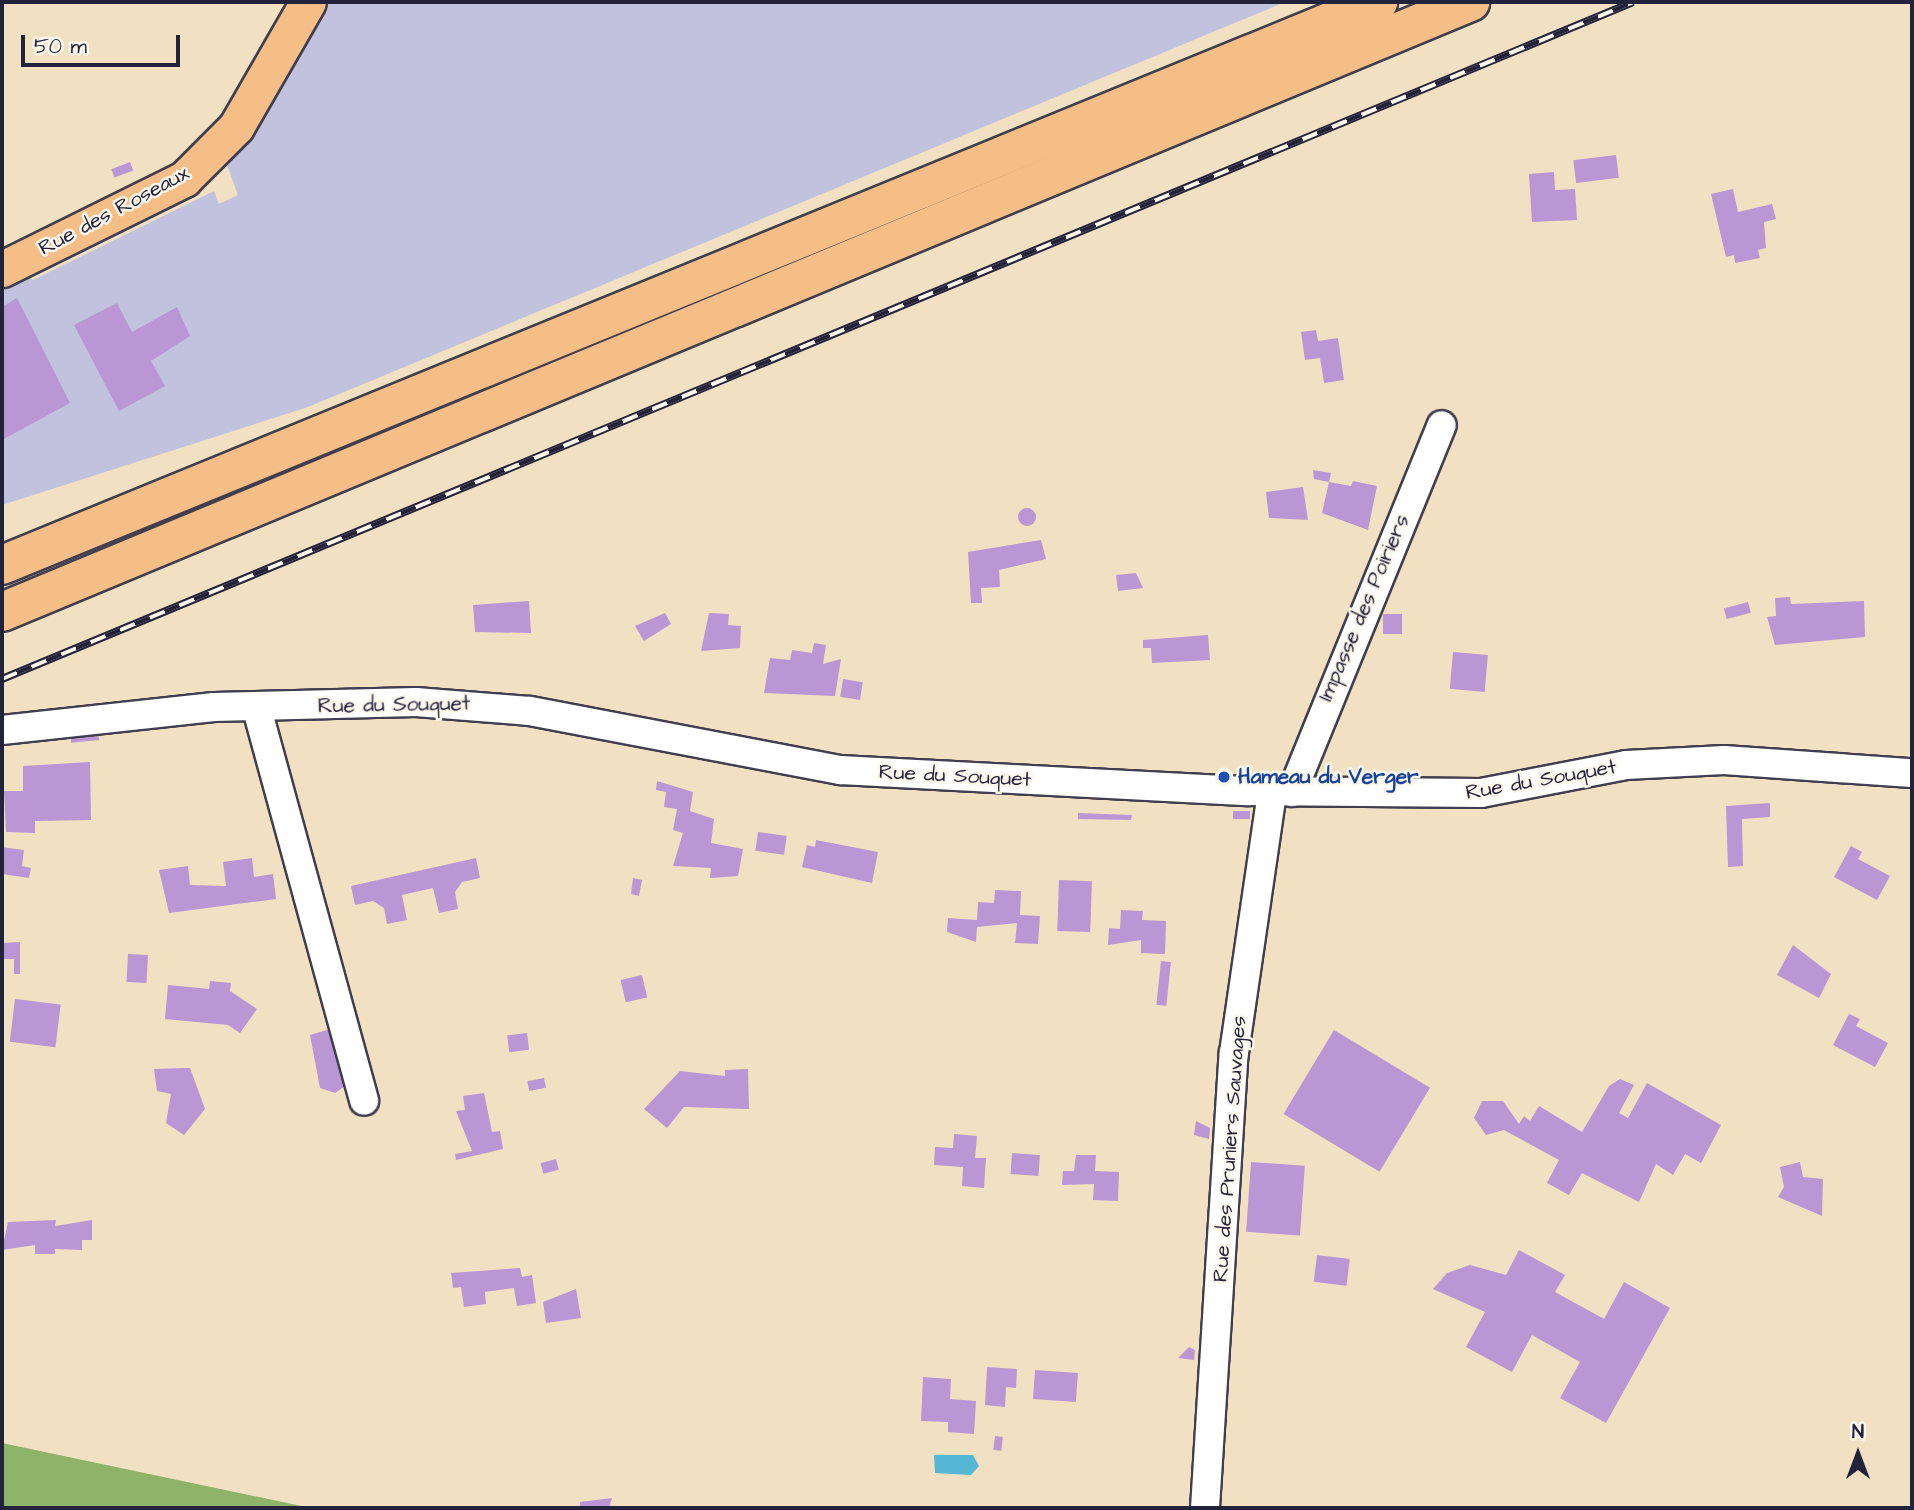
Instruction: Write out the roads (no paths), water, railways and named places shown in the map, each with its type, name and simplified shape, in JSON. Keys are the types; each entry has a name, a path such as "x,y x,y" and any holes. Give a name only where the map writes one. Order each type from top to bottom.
{"highway":[{"path":"2,565 1378,2"},
{"path":"2,612 1470,2"},
{"path":"2,571 212,481"}],"main road":[{"name":"Rue des Roseaux","path":"2,269 184,179 236,127 308,2"}],"street":[{"name":"Impasse des Poiriers","path":"1282,792 1442,425"},
{"name":"Rue du Souquet","path":"2,730 214,707 257,709 486,704 840,770 1282,792 1481,793 1626,765 1724,760 1912,773"},
{"path":"257,709 364,1101"},
{"name":"Rue des Pruniers Sauvages","path":"1205,1508 1234,1053 1282,792"}],"water":[{"path":"934,1455 973,1455 979,1466 971,1475 935,1473"}],"railway":[{"path":"2,679 1633,2"}],"place":[{"name":"Hameau du Verger","path":"1224,777"}]}
